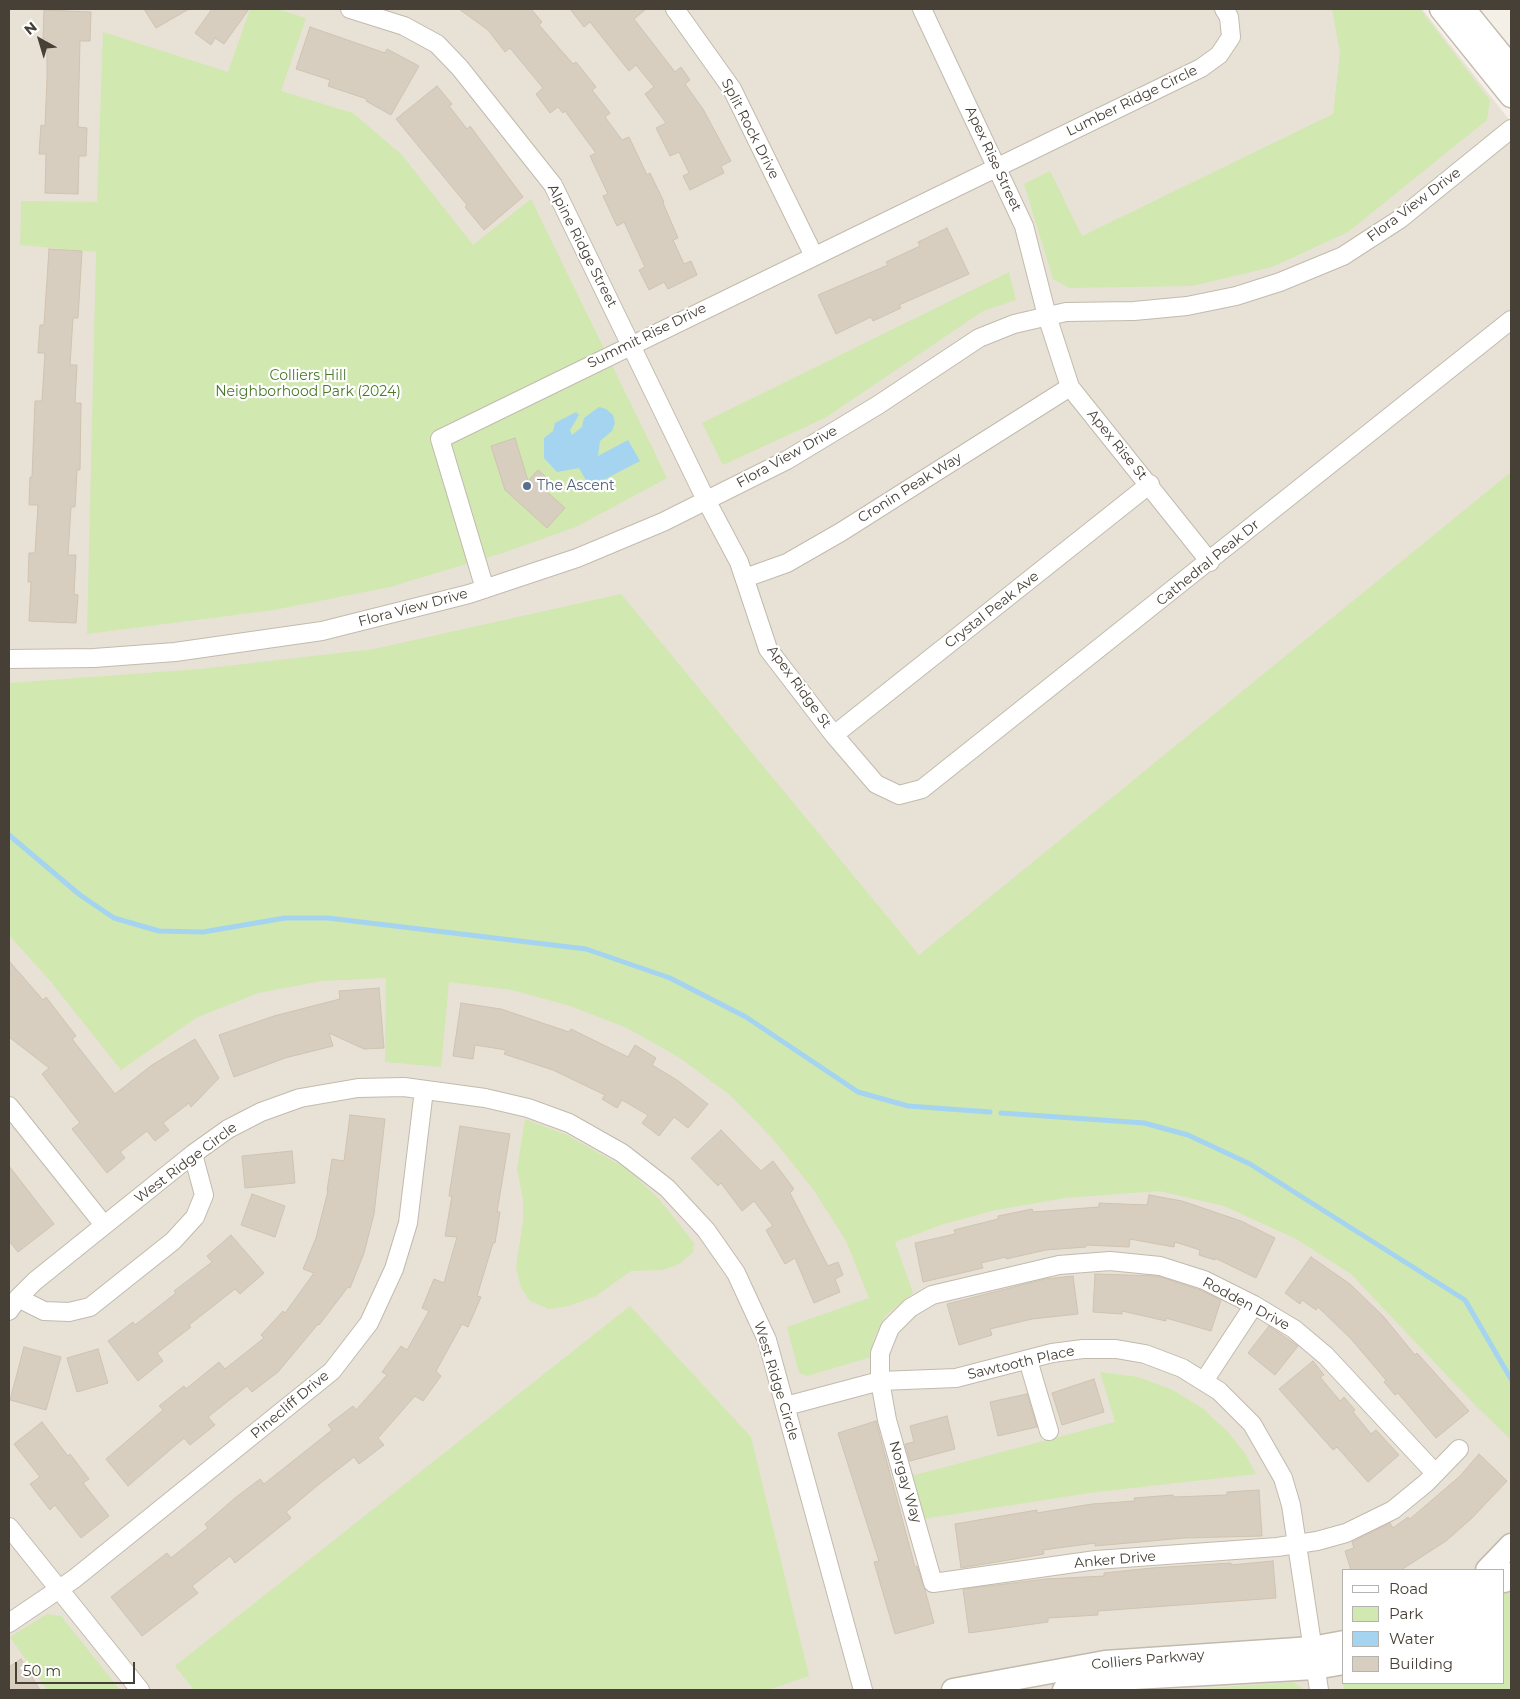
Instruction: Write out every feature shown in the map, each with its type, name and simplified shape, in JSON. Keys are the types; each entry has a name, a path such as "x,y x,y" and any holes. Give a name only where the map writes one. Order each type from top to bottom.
{"street":[{"name":"Alpine Ridge Street","path":"350,9 412,31 437,44 460,68 553,184 706,500"},
{"name":"Split Rock Drive","path":"675,9 732,89 814,256"},
{"name":"Apex Rise Street","path":"922,9 1024,226 1047,316"},
{"name":"Lumber Ridge Circle","path":"996,166 1201,68 1219,55 1231,37 1229,17 1224,9"},
{"path":"1441,9 1511,96"},
{"path":"1464,9 1511,67"},
{"name":"Flora View Drive","path":"9,658 94,658 175,652 264,641 322,631 384,617 485,589 577,558 663,522 787,460 878,405 979,338 1014,324 1066,312 1134,311 1186,306 1236,296 1280,282 1343,256 1400,219 1511,129"},
{"name":"Summit Rise Drive","path":"485,589 440,439 630,344 996,166"},
{"name":"Apex Rise St","path":"1047,316 1070,387 1150,484 1210,562"},
{"name":"Cathedral Peak Dr","path":"899,795 922,789 1210,562 1511,320"},
{"name":"Cronin Peak Way","path":"745,578 787,563 841,532 1070,387"},
{"name":"Crystal Peak Ave","path":"834,735 1150,484"},
{"name":"Apex Ridge St","path":"706,500 739,562 768,649 834,735 876,784 899,795"},
{"name":"West Ridge Circle","path":"13,1304 104,1225 193,1154 228,1129 261,1112 300,1098 330,1092 383,1086 493,1100 528,1108 569,1123 622,1153 667,1188 706,1230 736,1273 766,1340 786,1406 862,1690"},
{"name":"Pinecliff Drive","path":"9,1623 74,1580 332,1371 368,1323 394,1270 408,1223 424,1090"},
{"path":"9,1106 104,1225"},
{"path":"13,1304 44,1311 69,1312 90,1308 173,1241 196,1217 204,1195 193,1154"},
{"name":"Rodden Drive","path":"880,1381 880,1353 890,1328 910,1308 932,1295 959,1287 1059,1265 1110,1261 1160,1266 1204,1280 1254,1305 1294,1329 1326,1356 1435,1474"},
{"path":"1204,1381 1254,1305"},
{"name":"Sawtooth Place","path":"786,1406 880,1381 956,1378 1052,1353 1083,1349 1116,1349 1145,1354 1182,1368 1219,1391 1252,1424 1283,1478 1291,1505 1319,1690"},
{"path":"1028,1360 1049,1431"},
{"name":"Norgay Way","path":"880,1381 887,1420 933,1583"},
{"name":"Anker Drive","path":"933,1583 1096,1560 1297,1545 1346,1533 1393,1510 1435,1474 1459,1449"},
{"path":"9,1527 140,1690"},
{"path":"1488,1569 1511,1544"},
{"name":"Colliers Parkway","path":"1064,1690 1134,1678 1314,1658 1342,1643"},
{"name":"Colliers Parkway","path":"953,1690 1105,1662 1314,1658 1342,1663"}],"shaded area":[{"path":"9,9 1422,9 1511,122 1511,1690 9,1690"}],"green space":[{"name":"Colliers Hill Neighborhood Park (2024)","path":"250,9 277,9 306,18 281,91 353,113 402,155 473,245 531,199 667,478 578,526 506,552 390,587 274,610 87,634 96,252 20,245 21,201 97,202 103,32 228,72"},
{"path":"1332,9 1420,9 1490,100 1487,120 1348,232 1272,267 1192,286 1069,288 1053,279 1024,184 1050,171 1082,236 1333,114 1340,53"},
{"path":"1009,272 1016,300 983,311 825,418 723,465 702,423"},
{"path":"1511,472 1511,1440 1476,1406 1351,1274 1296,1239 1224,1206 1159,1191 1065,1198 996,1210 944,1224 895,1242 913,1293 885,1316 873,1340 871,1357 807,1376 799,1373 787,1327 869,1298 846,1241 813,1189 773,1139 731,1096 680,1058 627,1028 570,1006 512,990 449,982 441,1067 385,1062 386,978 322,981 258,993 196,1018 121,1070 51,982 9,935 9,683 200,669 374,649 621,594 919,955"},
{"path":"525,1119 567,1135 627,1169 658,1198 694,1243 693,1252 681,1263 664,1270 631,1271 596,1296 569,1306 549,1309 530,1301 521,1288 516,1267 523,1221 523,1200 517,1169"},
{"path":"630,1306 751,1437 809,1676 768,1690 194,1690 175,1666"},
{"path":"1100,1372 1138,1377 1173,1390 1202,1408 1227,1431 1244,1452 1256,1474 1089,1493 923,1519 911,1476 1115,1422"},
{"path":"1511,1584 1511,1690 1344,1690 1343,1684 1505,1684 1505,1589"},
{"path":"47,1614 61,1616 120,1690 47,1690 10,1637"},
{"path":"1293,1682 1304,1690 1185,1690"}],"water":[{"path":"599,407 606,409 613,415 615,423 612,431 600,441 598,456 628,440 640,461 590,487 579,468 557,472 544,458 544,438 553,431 555,423 576,412 579,415 570,430 572,435 582,427 584,418"}],"building":[{"path":"144,9 189,9 156,28"},
{"path":"212,9 249,9 224,44 215,38 211,45 195,33"},
{"path":"459,9 531,9 542,22 539,25 573,64 576,62 596,87 592,90 610,113 605,117 622,140 629,137 647,175 650,173 664,202 678,238 673,240 684,264 691,261 697,275 668,289 664,282 649,290 639,270 645,267 624,222 617,226 603,196 608,194 590,156 596,153 565,111 563,113 558,107 550,113 536,94 543,88 510,48 505,52 488,30"},
{"path":"570,9 646,9 634,19 675,72 681,67 690,80 685,84 703,109 731,161 721,166 724,173 690,190 683,176 689,173 679,152 670,156 656,128 666,123 645,94 654,87 636,65 629,71 590,22 584,27"},
{"path":"44,10 91,12 90,41 80,41 78,127 87,128 86,156 79,156 78,194 45,193 46,154 39,154 41,125 45,126 47,79 47,39 43,39"},
{"path":"310,27 385,53 387,49 419,66 391,115 366,101 367,99 328,86 330,80 296,69"},
{"path":"437,86 452,104 449,106 467,129 470,126 523,197 484,230 465,207 467,205 396,119"},
{"path":"947,228 969,274 899,305 901,308 873,321 871,317 836,334 818,295 888,265 886,262 920,246 918,242"},
{"path":"49,249 82,251 78,318 73,318 70,365 77,365 75,403 81,403 80,470 77,470 75,507 71,507 68,555 76,555 74,594 78,595 76,623 29,621 31,582 28,582 29,553 35,553 38,505 29,505 30,477 32,477 35,401 42,401 45,353 38,353 40,325 44,325"},
{"name":"The Ascent","path":"515,438 528,481 538,470 553,483 546,491 565,508 547,528 505,490 491,446"},
{"path":"9,961 43,1000 46,997 76,1036 72,1039 115,1094 152,1065 195,1039 219,1078 191,1107 189,1103 163,1123 169,1130 155,1141 147,1131 120,1152 125,1158 107,1173 72,1129 80,1123 42,1074 49,1068 9,1037"},
{"path":"379,988 384,1048 364,1049 329,1033 333,1046 285,1058 234,1077 219,1035 274,1016 340,999 339,991"},
{"path":"461,1003 501,1009 569,1032 571,1029 628,1057 635,1045 656,1058 652,1065 677,1080 708,1104 688,1128 674,1117 659,1136 642,1123 648,1115 622,1100 617,1108 602,1099 605,1095 553,1070 504,1054 506,1050 475,1045 473,1059 453,1056"},
{"path":"350,1115 385,1119 374,1214 364,1253 350,1288 348,1287 319,1325 278,1372 252,1392 247,1386 208,1417 215,1425 190,1445 184,1438 128,1486 106,1459 163,1410 159,1406 184,1386 186,1389 219,1362 225,1369 264,1338 261,1335 283,1311 285,1313 314,1273 303,1269 316,1238 328,1191 332,1159 344,1161"},
{"path":"460,1126 510,1134 497,1212 500,1212 495,1243 493,1243 477,1296 481,1297 468,1327 462,1324 436,1371 441,1376 423,1401 415,1396 378,1438 384,1445 359,1464 354,1457 318,1485 286,1512 291,1518 235,1563 230,1556 192,1586 198,1593 142,1636 111,1597 167,1553 171,1558 208,1528 205,1524 235,1498 260,1479 264,1484 332,1430 328,1425 353,1406 356,1410 387,1375 382,1372 401,1346 407,1350 429,1311 422,1308 434,1279 444,1283 457,1237 445,1236 452,1196 449,1196"},
{"path":"721,1130 761,1171 773,1161 794,1189 790,1193 828,1266 838,1262 843,1275 835,1279 840,1292 814,1303 795,1258 785,1264 766,1230 773,1226 754,1201 742,1211 721,1183 718,1186 691,1158"},
{"path":"292,1151 295,1183 245,1188 242,1156"},
{"path":"9,1166 54,1224 18,1252 9,1241"},
{"path":"252,1194 285,1206 275,1237 241,1225"},
{"path":"1149,1195 1182,1201 1241,1221 1275,1238 1256,1278 1215,1258 1215,1260 1199,1255 1200,1250 1175,1242 1174,1247 1130,1239 1129,1247 1086,1245 1086,1247 1046,1250 981,1263 983,1268 923,1282 915,1243 955,1234 954,1230 998,1219 998,1216 1032,1209 1033,1212 1099,1207 1099,1203 1147,1205"},
{"path":"231,1235 264,1273 240,1294 235,1289 189,1325 191,1327 157,1353 163,1361 138,1381 108,1341 133,1322 135,1325 176,1293 174,1291 212,1262 207,1256"},
{"path":"1311,1257 1350,1284 1383,1316 1415,1355 1417,1353 1469,1411 1436,1438 1398,1393 1395,1395 1384,1382 1386,1380 1351,1339 1318,1307 1316,1310 1302,1300 1300,1304 1285,1293"},
{"path":"1095,1274 1158,1276 1200,1290 1221,1300 1211,1331 1166,1318 1166,1321 1122,1311 1122,1314 1093,1312"},
{"path":"1073,1276 1078,1314 1032,1319 990,1329 992,1335 959,1345 947,1304 1045,1279"},
{"path":"1269,1326 1298,1346 1275,1375 1248,1353"},
{"path":"24,1347 61,1357 46,1410 10,1400"},
{"path":"98,1349 108,1383 77,1392 67,1358"},
{"path":"1313,1361 1324,1375 1320,1377 1340,1401 1344,1397 1355,1410 1353,1412 1371,1434 1376,1430 1399,1455 1368,1482 1337,1447 1333,1450 1279,1389"},
{"path":"1094,1379 1104,1412 1062,1425 1052,1393"},
{"path":"1027,1394 1037,1427 998,1436 990,1402"},
{"path":"947,1416 955,1449 910,1461 905,1444 914,1442 910,1426"},
{"path":"876,1421 915,1567 917,1566 934,1623 895,1634 874,1562 879,1561 838,1433"},
{"path":"42,1422 68,1456 70,1454 89,1479 83,1483 109,1516 81,1538 55,1505 50,1510 30,1484 40,1477 14,1444"},
{"path":"1479,1454 1507,1481 1472,1518 1446,1541 1403,1569 1351,1569 1345,1551 1354,1548 1352,1542 1390,1523 1393,1528 1408,1517 1410,1519 1460,1476"},
{"path":"1259,1490 1262,1536 1184,1538 1095,1546 1095,1543 1043,1550 1044,1554 961,1568 955,1524 1037,1510 1037,1513 1092,1504 1135,1501 1134,1498 1173,1495 1174,1497 1227,1495 1227,1492"},
{"path":"1273,1561 1276,1598 1098,1611 1098,1615 1048,1618 1048,1622 969,1633 963,1589 1046,1579 1104,1576 1104,1573 1152,1568 1231,1563 1231,1565"},
{"path":"21,1659 40,1690 9,1690 9,1667"}],"waterway":[{"path":"9,835 80,895 114,918 159,931 203,932 285,918 328,918 586,949 670,978 746,1017 858,1092 908,1106 990,1112"},
{"path":"1001,1113 1144,1123 1188,1135 1250,1164 1465,1300 1511,1379"}],"place":[{"name":"The Ascent","path":"527,486"}]}
